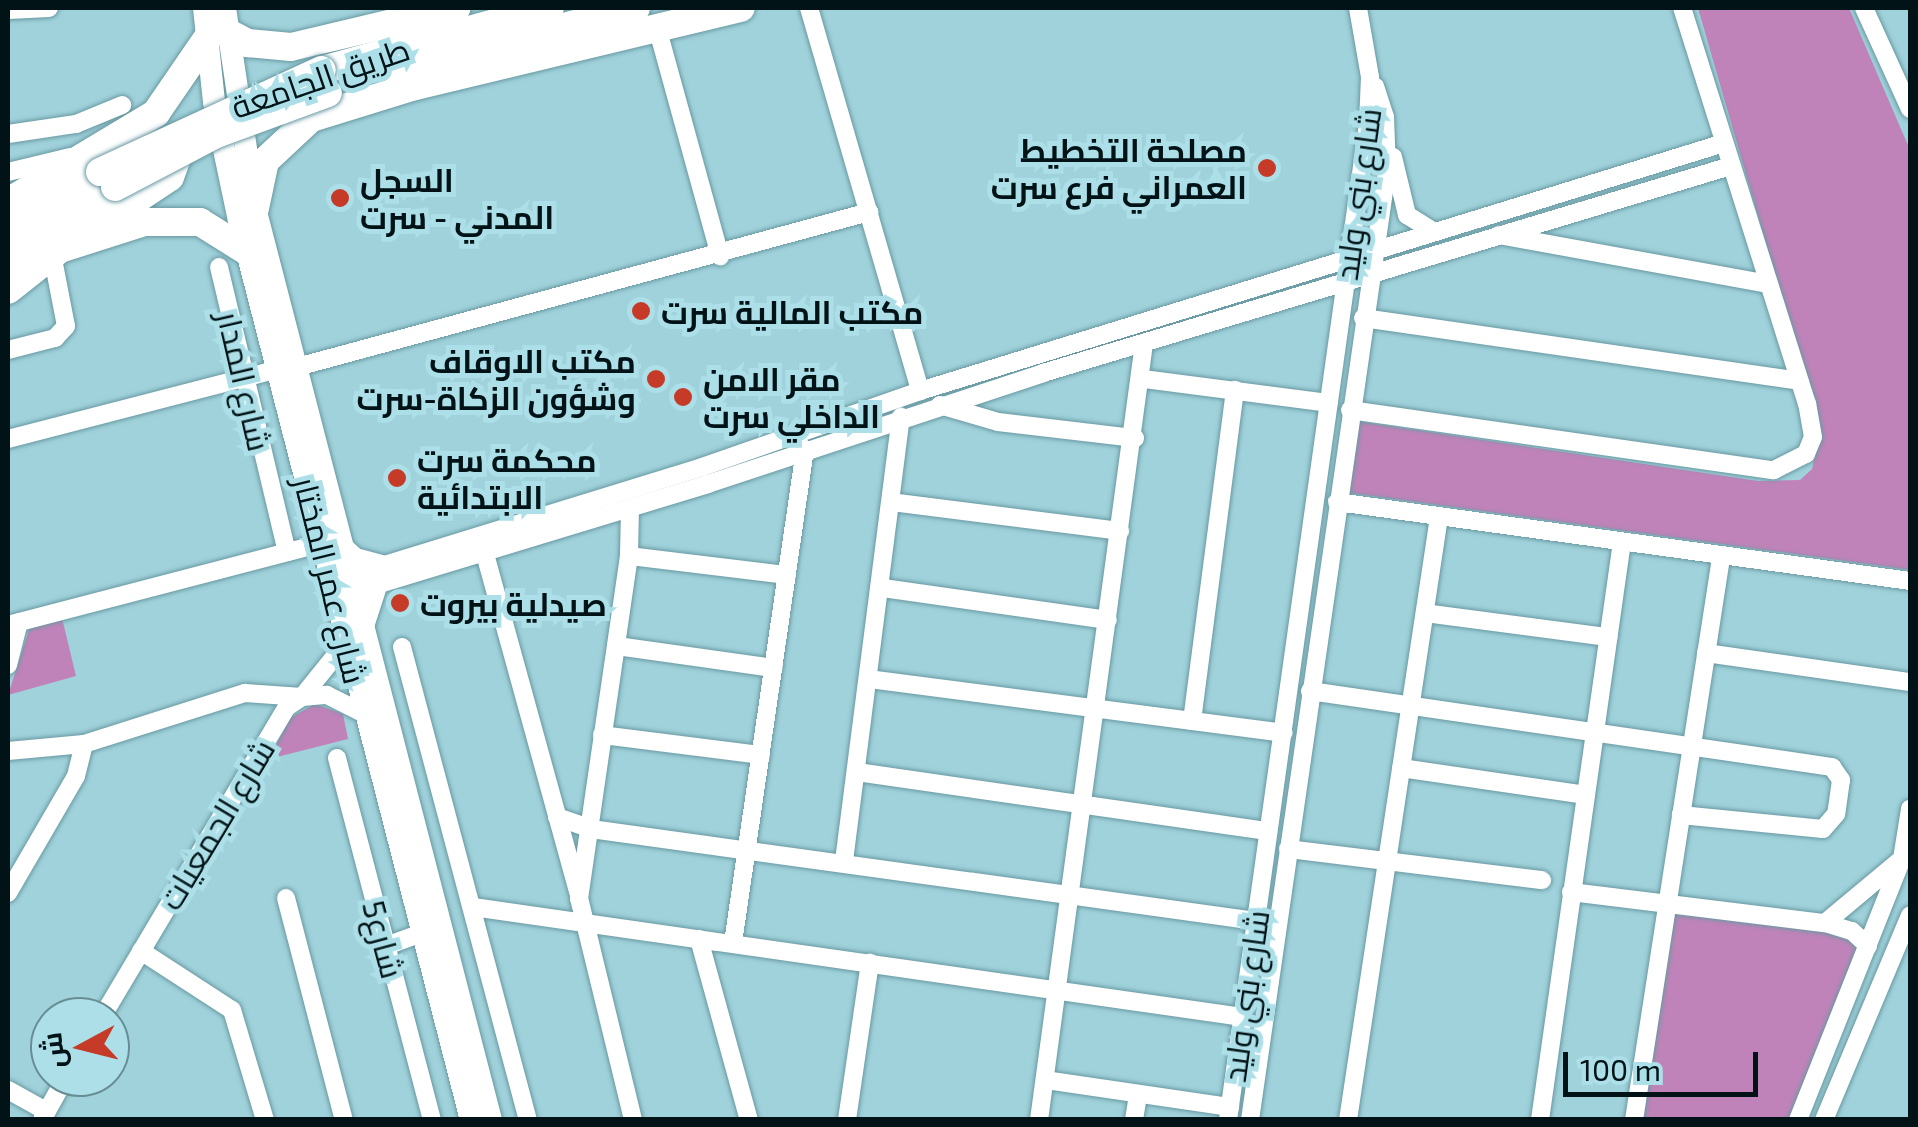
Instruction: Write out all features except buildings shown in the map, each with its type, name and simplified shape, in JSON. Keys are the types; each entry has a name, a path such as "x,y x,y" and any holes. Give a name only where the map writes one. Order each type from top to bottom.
{"highway":[{"path":"8,261 150,118 185,78 220,26 248,43 292,46 456,8"},
{"name":"طريق الجامعة","path":"325,81 550,8"},
{"path":"8,202 216,134 325,81 646,17 742,8"},
{"path":"292,46 272,70 271,95 286,115 311,118 646,17"},
{"path":"8,290 52,254 86,237 173,171 176,143 150,118"},
{"path":"255,208 266,162 311,118"},
{"path":"8,233 98,172"},
{"path":"86,237 190,220 220,230 248,252"}],"main road":[{"path":"204,8 220,26"},
{"name":"شارع عمر المختار","path":"220,26 288,368 353,634 365,714 471,1120"},
{"name":"شارع عمر المختار","path":"220,26 218,124 248,252 288,368"},
{"path":"332,545 378,576 353,634 490,1120"}],"street":[{"path":"8,10 50,8"},
{"path":"809,8 920,391"},
{"path":"1358,8 1370,77"},
{"path":"1350,410 1774,470 1798,463 1810,448 1799,381 1682,8"},
{"path":"1864,8 1910,109"},
{"path":"646,17 720,256"},
{"name":"شارع بني وليد","path":"1250,1120 1389,141 1370,77"},
{"name":"شارع بني وليد","path":"1229,1113 1349,258 1370,77"},
{"path":"8,134 67,126 122,105"},
{"path":"1389,141 1407,216 1434,232"},
{"path":"378,576 485,554 630,508 920,391 1724,143"},
{"path":"342,589 1495,234 1732,166"},
{"path":"8,172 98,172"},
{"path":"8,440 720,256 869,212"},
{"path":"1495,234 1769,284"},
{"path":"8,350 55,338 66,326 52,254"},
{"name":"شارع المدار","path":"219,268 288,552"},
{"path":"1364,318 1799,381"},
{"path":"1039,1120 1144,380 1144,342"},
{"path":"1037,353 1043,372"},
{"path":"1144,380 1328,402"},
{"path":"1192,721 1235,390"},
{"path":"940,405 998,422 1135,438"},
{"path":"844,862 883,588 901,417"},
{"path":"734,943 806,449"},
{"path":"891,502 1120,531"},
{"path":"1337,502 1721,558 1910,580"},
{"path":"579,898 630,556 630,508"},
{"path":"1348,1120 1440,517"},
{"path":"1540,1120 1571,892 1598,733 1622,542"},
{"path":"8,665 11,622 288,552 332,545"},
{"path":"485,554 586,924 633,1120"},
{"path":"630,556 787,575"},
{"path":"1634,1120 1721,558"},
{"path":"883,588 1108,620"},
{"path":"1425,613 1608,637"},
{"name":"شارع الجمعيات","path":"114,997 281,714 302,697 353,634"},
{"path":"617,646 774,668"},
{"path":"402,648 528,1120"},
{"path":"1706,653 1910,682"},
{"path":"869,680 1283,734"},
{"path":"1310,691 1692,749 1832,766 1841,780 1836,814 1823,829 1681,814"},
{"path":"8,750 84,744 234,696 338,697 365,714"},
{"path":"602,735 761,755"},
{"path":"8,893 76,776 84,744"},
{"name":"شارع5","path":"337,758 432,1120"},
{"path":"1401,768 1586,795"},
{"path":"857,772 1268,831"},
{"path":"1798,1120 1902,859 1910,809"},
{"path":"557,817 591,830 1256,921"},
{"path":"1288,849 1542,880"},
{"path":"1825,923 1902,859"},
{"path":"1571,892 1825,923 1852,931 1868,946"},
{"path":"286,898 344,1120"},
{"path":"473,906 1242,1017"},
{"path":"1824,1120 1910,916"},
{"path":"386,946 422,933"},
{"path":"699,938 749,1120"},
{"path":"141,951 232,1010 264,1120"},
{"path":"847,1120 870,962"},
{"path":"1045,1080 1229,1113"},
{"path":"8,1090 44,1115"},
{"path":"1134,1120 1138,1094"}],"shaded area":[{"path":"1698,8 1849,8 1910,150 1910,570 1350,493 1356,421 1758,481 1800,480 1812,469 1818,442 1812,403"},
{"path":"62,618 76,676 8,695 30,627"},
{"path":"315,704 343,714 348,739 269,759 290,718"},
{"path":"1661,904 1852,933 1862,952 1797,1119 1630,1120"}],"place":[{"name":"مصلحة التخطيط العمراني فرع سرت","path":"1267,168"},
{"name":"السجل المدني - سرت","path":"340,198"},
{"name":"مكتب المالية سرت","path":"641,311"},
{"name":"مكتب الاوقاف وشؤون الزكاة-سرت","path":"656,379"},
{"name":"مقر الامن الداخلي سرت","path":"683,397"},
{"name":"محكمة سرت الابتدائية","path":"397,478"},
{"name":"صيدلية بيروت","path":"400,603"}]}
